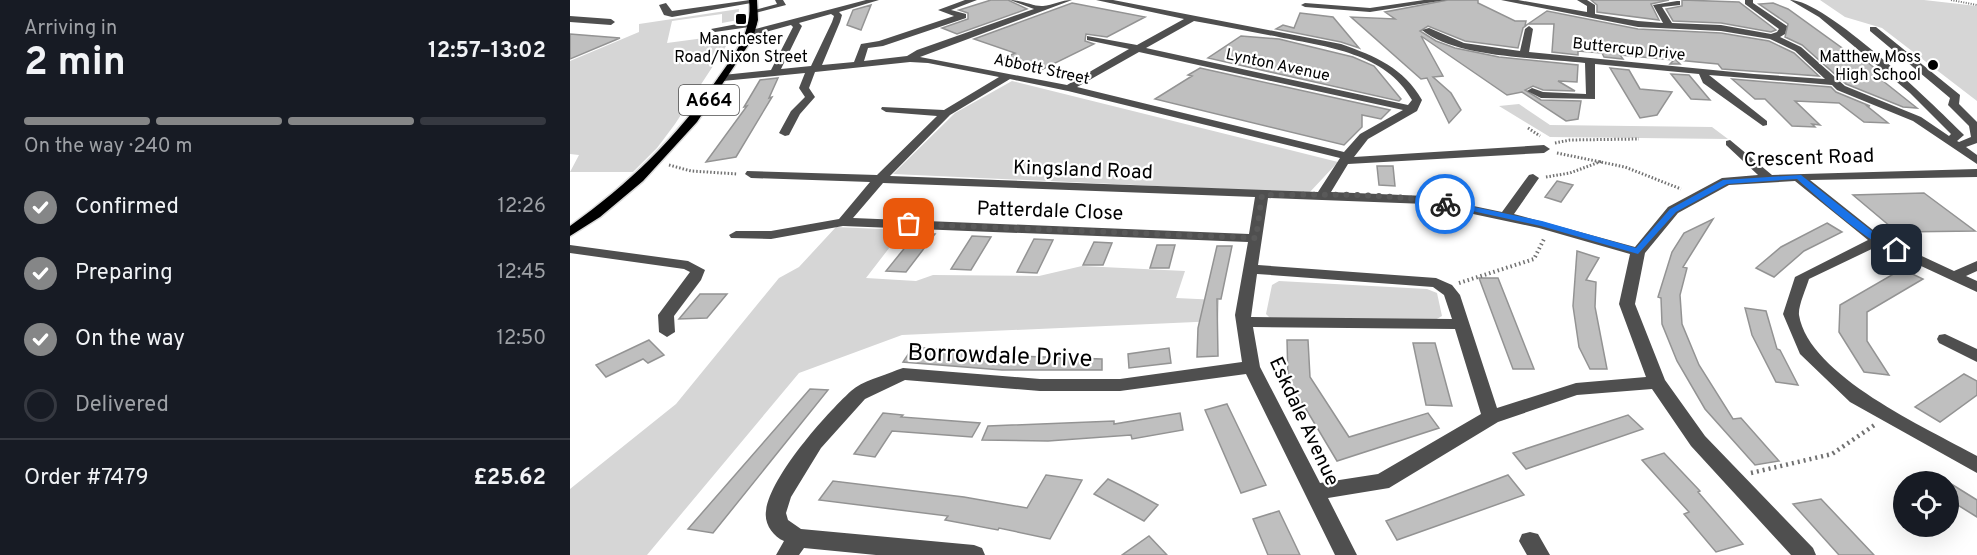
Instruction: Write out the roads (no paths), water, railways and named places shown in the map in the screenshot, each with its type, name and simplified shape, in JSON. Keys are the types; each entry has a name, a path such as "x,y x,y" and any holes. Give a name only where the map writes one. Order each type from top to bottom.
{"main road":[{"name":"A664","path":"570,232 634,184 659,162 694,121 752,29 754,4"}],"street":[{"path":"663,5 667,13 672,14 754,4 782,5 779,0"},
{"path":"715,29 752,29 835,17 875,0"},
{"path":"858,64 864,46 880,44 963,16 942,10 972,0"},
{"path":"1014,0 1043,9"},
{"path":"910,59 920,52 1068,0"},
{"path":"1100,0 1338,46 1375,59 1410,84 1417,100 1413,109 1368,133 1323,195"},
{"path":"1305,6 1351,4 1370,10 1442,0"},
{"path":"1505,0 1638,24 1721,28 1772,37 1798,49 1831,82 1858,96 1903,112 1977,160"},
{"path":"1581,0 1591,5 1591,15"},
{"path":"1749,0 1749,4 1785,28 1781,34 1772,37"},
{"path":"1794,0 1822,15 1914,91 1958,135 1953,144"},
{"path":"1669,25 1658,5 1677,3"},
{"path":"785,133 795,113 810,98 804,88 835,17"},
{"path":"1068,88 1192,18"},
{"path":"570,20 611,22"},
{"path":"774,73 798,26 794,23"},
{"path":"1524,53 1529,29"},
{"path":"1873,29 1956,97 1953,105 1974,125 1974,135 1977,139 1953,144"},
{"name":"Buttercup Drive","path":"1426,30 1462,45 1524,53 1831,82"},
{"name":"Lynton Avenue","path":"1090,38 1413,109"},
{"name":"Abbott Street","path":"723,78 910,59 956,64 1068,88 1347,159 1544,149"},
{"path":"1532,91 1541,95 1591,97 1590,59"},
{"path":"1702,71 1707,81 1763,123"},
{"path":"843,222 879,181 946,113 1008,76"},
{"path":"886,109 946,113"},
{"path":"1730,143 1769,179"},
{"name":"Crescent Road","path":"1805,555 1698,441 1657,382 1627,304 1638,252 1673,210 1726,181 1977,173"},
{"name":"Kingsland Road","path":"751,174 879,181 1426,200 1542,224 1549,228 1638,252"},
{"path":"1798,177 1878,241 1977,287"},
{"path":"1506,216 1533,178"},
{"name":"Eskdale Avenue","path":"1262,195 1244,322 1251,367 1346,555"},
{"name":"Patterdale Close","path":"736,235 771,235 843,222 1256,238"},
{"path":"1878,241 1802,277 1791,314 1806,350 1856,397 1975,461"},
{"path":"570,249 688,265 698,270 696,278 666,315 667,332"},
{"path":"1954,277 1977,265"},
{"path":"1252,270 1436,283 1447,288 1491,417"},
{"path":"1244,322 1461,324"},
{"path":"1945,339 1977,356"},
{"name":"Borrowdale Drive","path":"974,555 793,547 778,523 776,513 781,495 814,443 858,394 903,374 1040,385 1120,385 1251,367"},
{"path":"1313,492 1382,482 1491,417 1576,389 1657,382"}],"place":[{"name":"Manchester Road/Nixon Street","path":"741,19"},
{"name":"Matthew Moss High School","path":"1933,65"}]}
